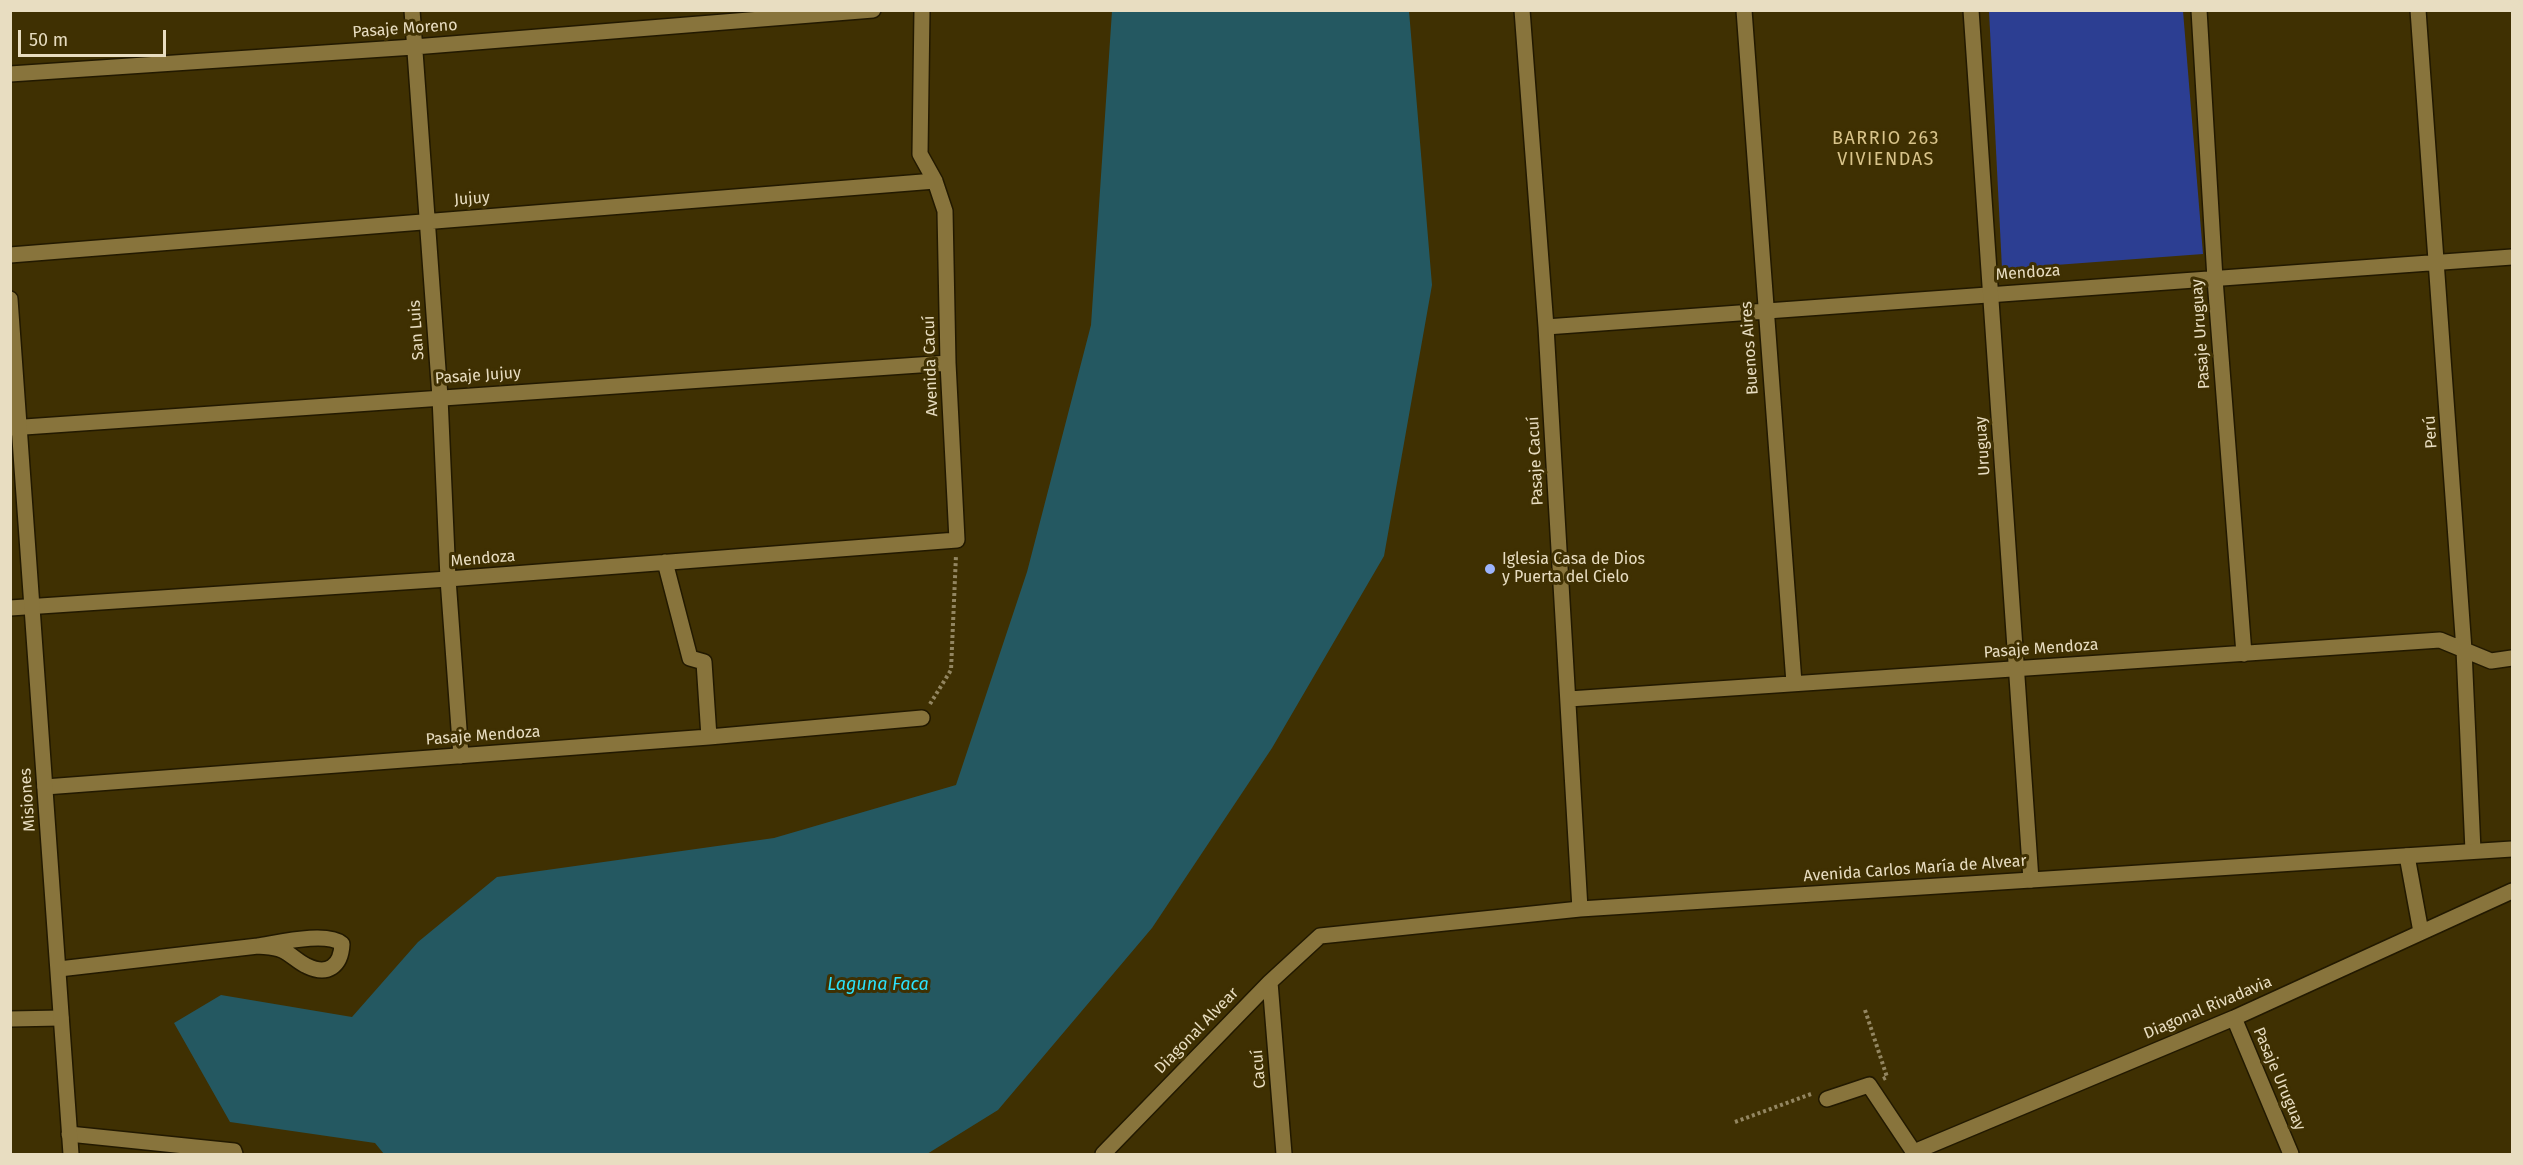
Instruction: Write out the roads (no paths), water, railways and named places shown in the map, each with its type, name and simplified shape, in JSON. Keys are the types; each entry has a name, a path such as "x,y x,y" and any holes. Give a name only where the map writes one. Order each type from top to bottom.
{"street":[{"name":"San Luis","path":"412,10 440,397 448,579 461,756"},
{"name":"Pasaje Moreno","path":"10,74 414,47 873,10"},
{"name":"Avenida Cacuí","path":"922,10 920,154 935,181 945,211 948,363 957,540"},
{"name":"Pasaje Cacuí","path":"1522,10 1546,327 1580,909"},
{"name":"Buenos Aires","path":"1744,10 1794,683"},
{"name":"Uruguay","path":"1971,10 2031,880"},
{"name":"Pasaje Uruguay","path":"2199,10 2215,279 2244,654"},
{"name":"Perú","path":"2418,10 2464,650 2473,851"},
{"name":"Jujuy","path":"10,255 935,181"},
{"name":"Mendoza","path":"1546,327 2512,256"},
{"name":"Misiones","path":"10,299 14,428 34,606 70,1155"},
{"name":"Pasaje Jujuy","path":"14,428 948,363"},
{"name":"Mendoza","path":"10,608 448,579 957,540"},
{"path":"665,562 690,658 704,662 709,737"},
{"name":"Pasaje Mendoza","path":"1569,699 2440,640 2491,661 2512,658"},
{"name":"Pasaje Mendoza","path":"45,787 709,737 922,718"},
{"name":"Avenida Carlos María de Alvear","path":"1320,936 1580,909 2512,849"},
{"path":"2407,856 2421,932"},
{"name":"Diagonal Rivadavia","path":"1915,1153 2234,1018 2512,891"},
{"name":"Diagonal Alvear","path":"1103,1155 1270,982 1320,936"},
{"path":"59,969 325,938 342,944 342,958 333,967 320,970 307,966 281,950 258,946"},
{"name":"Cacuí","path":"1270,982 1284,1155"},
{"path":"10,1019 61,1018"},
{"name":"Pasaje Uruguay","path":"2234,1018 2291,1155"},
{"path":"1827,1099 1869,1085 1915,1153"},
{"path":"69,1134 234,1151 235,1155"}],"water":[{"name":"Laguna Faca","path":"1112,11 1409,11 1432,285 1384,556 1272,748 1152,928 998,1110 927,1154 384,1154 375,1143 230,1122 174,1023 221,995 352,1017 418,942 497,877 774,838 956,785 1027,572 1091,325"}],"place":[{"name":"Iglesia Casa de Dios y Puerta del Cielo","path":"1490,569"}],"district":[{"name":"BARRIO 263 VIVIENDAS","path":"1886,149"}]}
